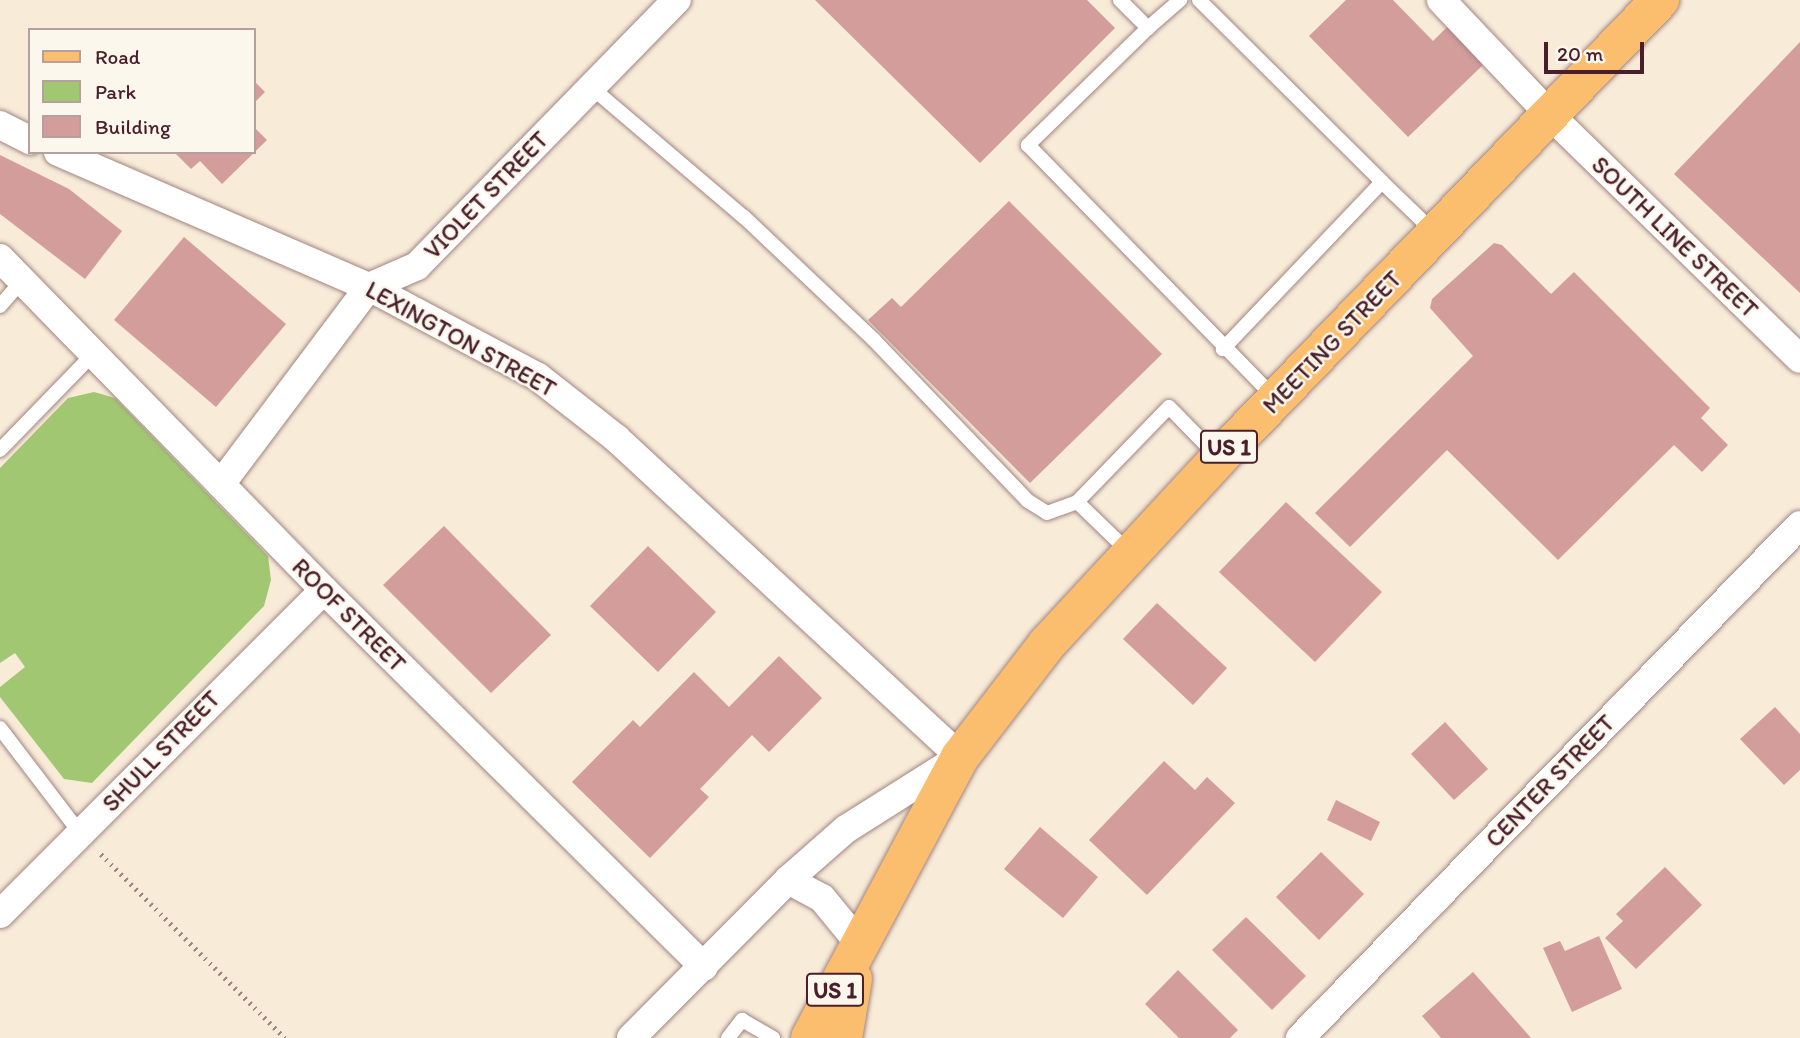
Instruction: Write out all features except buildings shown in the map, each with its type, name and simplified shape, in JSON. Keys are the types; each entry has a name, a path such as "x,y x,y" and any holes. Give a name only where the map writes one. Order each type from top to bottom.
{"main road":[{"name":"MEETING STREET","path":"859,943 960,757 1047,644 1219,458 1660,0"},
{"name":"US 1","path":"810,1038 859,943"},
{"path":"843,1038 859,943"}],"street":[{"name":"VIOLET STREET","path":"221,485 369,287 417,266 677,0"},
{"name":"SOUTH LINE STREET","path":"1441,0 1550,115 1800,359"},
{"path":"0,125 28,139"},
{"name":"LEXINGTON STREET","path":"63,154 369,287 563,395 617,439 960,757"},
{"name":"ROOF STREET","path":"0,258 324,590 704,967"},
{"name":"CENTER STREET","path":"1300,1038 1800,525"},
{"name":"SHULL STREET","path":"0,914 324,590"},
{"name":"MEETING STREET","path":"631,1038 788,880 846,829 960,757"},
{"path":"788,880 822,898 859,943"}],"lane":[{"path":"1121,0 1148,28"},
{"path":"1180,0 1028,145 1223,349 1276,399"},
{"path":"1199,0 1436,233"},
{"path":"591,87 744,217 873,339 1028,501 1047,513 1077,502 1169,407 1219,458"},
{"path":"1223,349 1382,182"},
{"path":"0,306 22,281"},
{"path":"0,450 93,354"},
{"path":"1077,502 1130,553"},
{"path":"0,728 80,834"},
{"path":"728,1038 741,1020 773,1038"}],"path":[{"path":"80,834 285,1038"}],"green space":[{"path":"94,392 115,398 268,556 271,580 264,606 92,783 64,779 0,697 0,687 25,667 15,653 0,663 0,468 68,398"}]}
